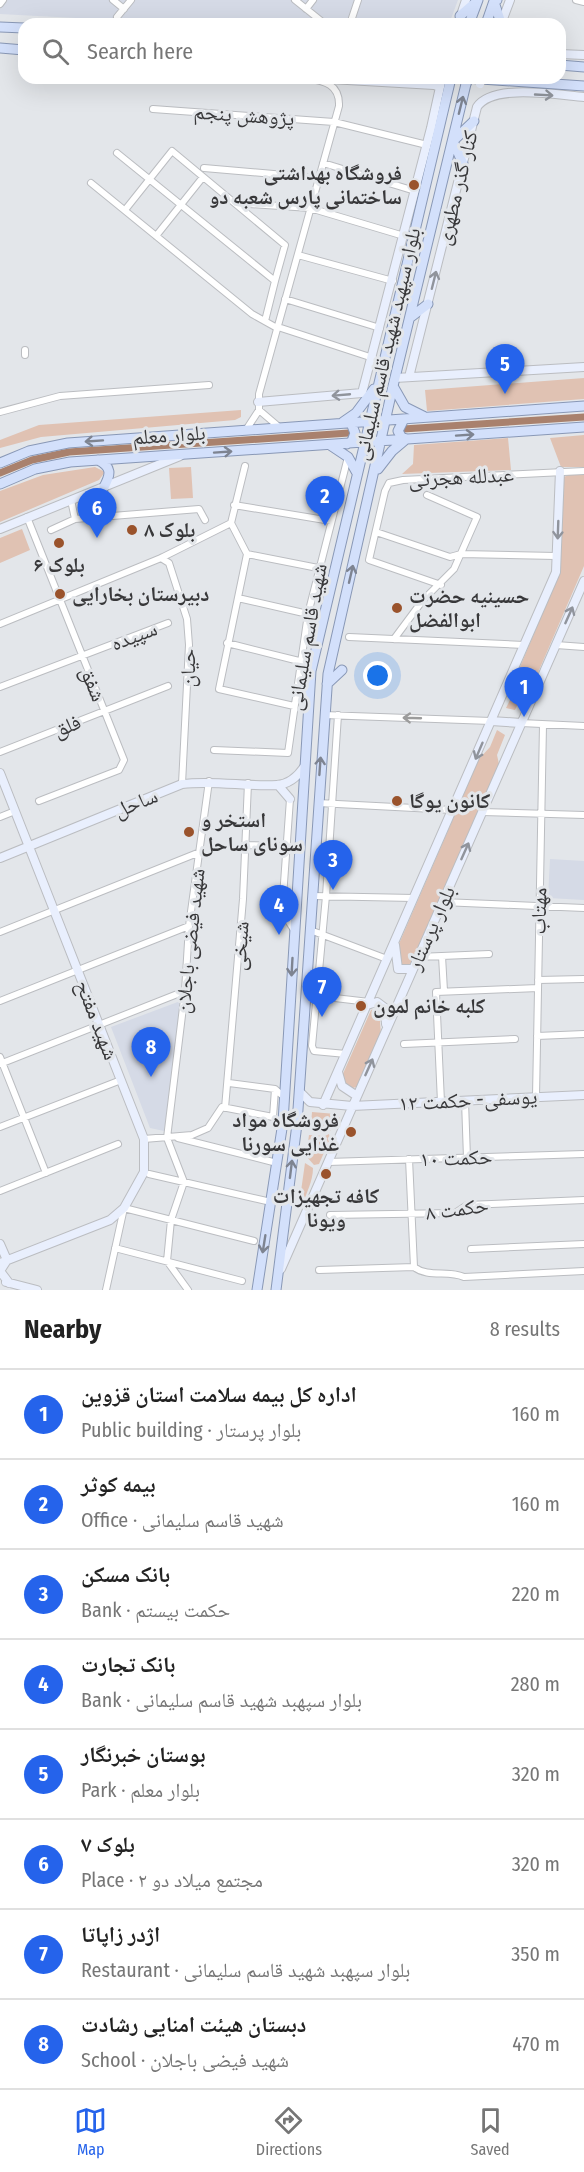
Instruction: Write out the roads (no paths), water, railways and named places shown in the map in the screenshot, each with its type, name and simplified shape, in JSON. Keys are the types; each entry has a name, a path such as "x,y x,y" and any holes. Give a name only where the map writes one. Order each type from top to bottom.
{"main road":[{"path":"461,18 478,0"},
{"path":"471,18 478,0"},
{"path":"495,1 499,18"},
{"path":"488,18 495,1"},
{"path":"0,27 18,28"},
{"path":"0,48 18,50"},
{"path":"566,66 584,67"},
{"name":"بلوار سپهبد شهید قاسم سلیمانی","path":"257,1290 285,1097 311,671 378,383 383,338 432,154 445,84"},
{"name":"بلوار سپهبد شهید قاسم سلیمانی","path":"276,1290 300,1092 323,715 327,684 394,382 466,84"},
{"path":"545,84 584,86"},
{"path":"463,164 453,141 474,121"},
{"path":"431,128 432,154"},
{"path":"411,317 428,304"},
{"path":"394,382 405,407 426,417 584,406"},
{"path":"347,444 352,441 356,433 346,423 366,402 378,383"},
{"name":"بلوار معلم","path":"0,463 29,451 68,443 426,417"},
{"path":"404,419 398,426 398,431 406,440"},
{"path":"375,474 392,451 406,440 584,427"},
{"name":"بلوار معلم","path":"0,484 35,469 98,460 406,440"},
{"path":"330,445 348,457 357,473"},
{"path":"98,460 106,464 109,470 110,476 104,487"},
{"path":"327,684 342,670"}],"street":[{"path":"0,4 3,0"},
{"path":"113,0 124,9"},
{"path":"117,17 131,0"},
{"path":"295,0 317,18"},
{"path":"306,9 313,0"},
{"path":"352,18 358,0"},
{"path":"460,18 466,0"},
{"path":"503,18 510,0"},
{"path":"576,0 584,2"},
{"path":"566,54 584,55"},
{"path":"246,430 258,406 285,299 339,106 336,91 328,84"},
{"path":"417,84 438,84"},
{"path":"258,406 362,393 373,358 383,338 380,328 444,84"},
{"path":"481,84 484,91 584,97"},
{"name":"کنار گذر مطهری","path":"409,377 474,121 481,101 504,92"},
{"name":"پژوهش پنجم","path":"153,109 334,122 427,145"},
{"path":"125,210 172,151 285,245 266,321"},
{"path":"117,153 275,281"},
{"path":"323,163 415,191"},
{"path":"204,168 319,178"},
{"path":"156,236 203,177"},
{"path":"91,183 252,314 278,327 373,358"},
{"path":"249,204 310,208 404,236"},
{"path":"298,255 393,281"},
{"path":"285,299 380,328"},
{"path":"394,382 409,377 584,367"},
{"path":"0,412 60,396 209,386"},
{"path":"258,406 279,427"},
{"path":"0,529 184,454"},
{"name":"شهید قاسم سلیمانی","path":"214,750 288,753 299,661 308,614 348,457"},
{"path":"245,466 231,523 247,554 219,689 294,706"},
{"name":"بلوار پرستار","path":"323,1105 556,572 560,471"},
{"name":"عبدلله هجرتی","path":"441,585 369,560 385,491 389,483 584,471"},
{"path":"394,639 423,600 441,585 454,569 477,517 427,495"},
{"path":"71,500 75,519"},
{"path":"234,505 331,521"},
{"path":"51,530 75,519 199,509 205,520"},
{"name":"شفق","path":"27,518 124,760 119,770 39,801"},
{"path":"0,624 161,558 231,523"},
{"path":"376,532 450,557 461,554 556,556"},
{"path":"247,554 318,568"},
{"name":"حیان","path":"161,558 169,563 186,620 189,645 182,784"},
{"name":"بلوار پرستار","path":"278,1275 584,581"},
{"path":"238,598 308,614"},
{"name":"سپیده","path":"0,687 168,623"},
{"path":"349,637 524,645"},
{"path":"227,643 299,661"},
{"path":"556,645 584,646"},
{"name":"فلق","path":"0,753 168,686"},
{"path":"323,715 584,726"},
{"path":"338,715 323,935 312,1046 314,1051 346,1054"},
{"name":"مهتاب","path":"536,1097 543,725"},
{"path":"291,741 306,742"},
{"path":"294,930 282,910 290,799 278,785 295,778 304,767"},
{"name":"شهید مفتح","path":"0,773 144,1139 144,1172 124,1208 110,1220 3,1262"},
{"name":"ساحل","path":"0,858 182,784 209,781 278,785"},
{"name":"شهید فیضی باجلان","path":"170,1137 185,991 189,926 209,781"},
{"name":"شیخی","path":"225,1108 229,1083 247,845 248,783"},
{"path":"318,803 453,810"},
{"path":"0,817 15,811"},
{"path":"482,812 584,815"},
{"path":"247,845 278,846"},
{"path":"0,932 200,852"},
{"path":"312,896 414,898"},
{"path":"442,902 584,908"},
{"path":"0,1001 189,926"},
{"path":"310,930 387,959"},
{"path":"395,942 396,966 404,971 413,969"},
{"path":"418,957 489,954"},
{"path":"442,956 444,991"},
{"path":"538,980 584,979"},
{"path":"441,1102 436,992 538,988"},
{"path":"46,1173 1,1061 185,991"},
{"path":"318,996 368,1003 377,1002 386,1008 386,1031"},
{"path":"537,1036 584,1034"},
{"path":"404,1044 516,1039"},
{"path":"338,1072 342,1086 357,1096"},
{"path":"0,1127 121,1080"},
{"path":"229,1083 276,1089 285,1097"},
{"path":"144,1139 192,1135 208,1128 222,1107 273,1117 276,1089"},
{"path":"300,1092 310,1102 323,1105"},
{"name":"یوسفی- حکمت ۱۲","path":"323,1105 352,1106 584,1095"},
{"path":"465,1101 467,1158"},
{"path":"170,1137 277,1163"},
{"path":"170,1137 184,1182 171,1220 167,1261 188,1290"},
{"path":"0,1191 118,1144"},
{"name":"حکمت ۱۰","path":"328,1162 584,1154"},
{"path":"409,1159 414,1268"},
{"path":"149,1174 271,1202"},
{"name":"حکمت ۸","path":"330,1215 455,1214 467,1205 584,1200"},
{"path":"106,1290 124,1208 254,1241"},
{"path":"0,1244 3,1262 0,1271 10,1284 37,1290"},
{"path":"471,1248 584,1244"},
{"path":"115,1248 242,1281"},
{"path":"319,1270 414,1268 420,1272 454,1272 464,1277 584,1271"}],"waterway":[{"path":"403,429 584,417"},
{"path":"0,473 32,460 69,452 349,433"}],"place":[{"name":"فروشگاه بهداشتی ساختمانی پارس شعبه دو","path":"414,185"},
{"name":"بوستان خبرنگار","path":"505,394"},
{"name":"بیمه کوثر","path":"325,526"},
{"name":"بلوک ۸","path":"132,530"},
{"name":"بلوک ۷","path":"97,538"},
{"name":"بلوک ۶","path":"59,543"},
{"name":"دبیرستان بخارایی","path":"60,594"},
{"name":"حسینیه حضرت ابوالفضل","path":"397,608"},
{"name":"اداره کل بیمه سلامت استان قزوین","path":"524,717"},
{"name":"کانون یوگا","path":"397,801"},
{"name":"استخر و سونای ساحل","path":"189,832"},
{"name":"بانک مسکن","path":"333,890"},
{"name":"بانک تجارت","path":"279,935"},
{"name":"کلبه خانم لمون","path":"361,1006"},
{"name":"اژدر زاپاتا","path":"322,1017"},
{"name":"دبستان هیئت امنایی رشادت","path":"151,1077"},
{"name":"فروشگاه مواد غذایی سورنا","path":"351,1132"},
{"name":"کافه تجهیزات ویونا","path":"326,1174"}]}
